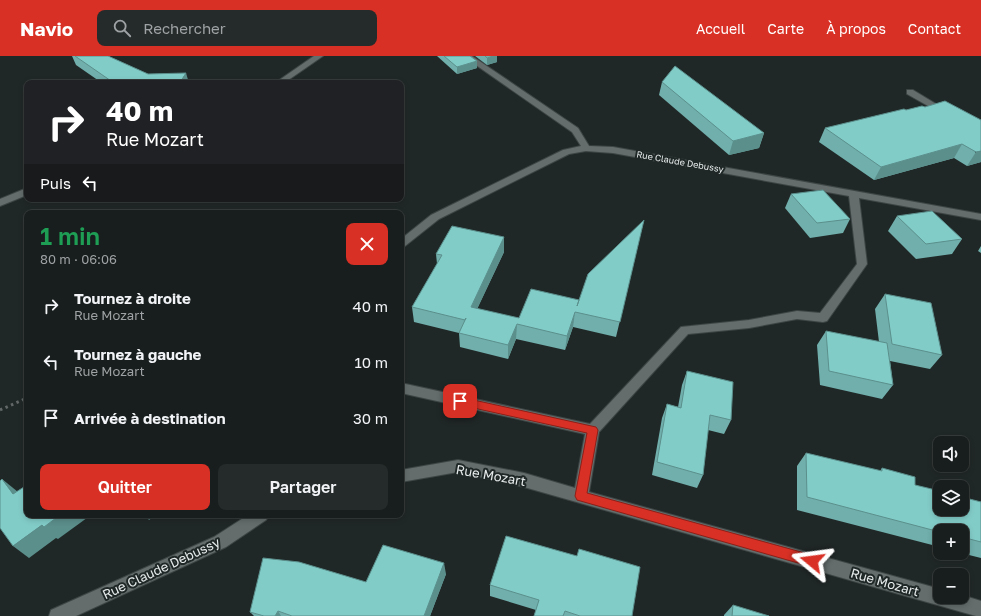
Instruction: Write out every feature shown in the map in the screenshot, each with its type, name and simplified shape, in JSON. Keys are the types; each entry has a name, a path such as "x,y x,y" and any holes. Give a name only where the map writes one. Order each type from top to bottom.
{"street":[{"path":"283,80 319,56"},
{"path":"467,56 575,130 586,148"},
{"path":"910,92 956,118"},
{"name":"Rue Claude Debussy","path":"404,242 435,217 566,152 586,148 613,150 981,217"},
{"path":"0,203 24,192"},
{"path":"580,496 593,430 685,330 749,324 797,315 823,318 862,264 854,194"},
{"path":"404,389 593,430"},
{"name":"Rue Mozart","path":"404,475 458,466 524,480 981,609"},
{"name":"Rue Claude Debussy","path":"57,616 220,542 256,518"}],"path":[{"path":"0,410 24,399"}],"building":[{"path":"75,56 108,56 148,74 186,73 182,80 110,80"},
{"path":"444,56 470,56 477,61 457,67"},
{"path":"675,66 764,133 733,141 662,82"},
{"path":"945,101 981,120 981,151 976,152 962,144 881,167 825,128 904,109 906,110 922,106 925,107"},
{"path":"823,190 850,219 817,223 791,194"},
{"path":"932,211 962,239 926,244 897,216"},
{"path":"644,220 620,322 575,312 567,336 517,324 508,345 459,333 466,318 465,320 412,307 442,255 436,254 452,226 504,237 471,307 519,318 531,289 579,300 577,306 588,274"},
{"path":"885,294 931,303 942,355 892,344"},
{"path":"826,331 887,343 893,385 829,371"},
{"path":"687,371 733,382 731,420 710,415 703,475 657,462 667,404 681,408"},
{"path":"806,453 882,471 882,468 915,477 915,485 933,489 933,516 969,516 969,499 981,502 981,542 969,539 969,524 933,524 933,530 807,497"},
{"path":"2,479 13,494 24,487 24,518 56,518 44,527 42,525 13,546 0,528 0,481"},
{"path":"506,536 577,556 579,549 640,567 632,616 580,616 565,611 563,616 534,616 539,600 490,585"},
{"path":"383,545 444,563 424,616 292,616 278,611 275,616 264,616 250,612 263,558 299,562 366,582"},
{"path":"733,605 769,616 732,616"}],"route":[{"path":"460,401 593,430 580,496 812,561"}]}
